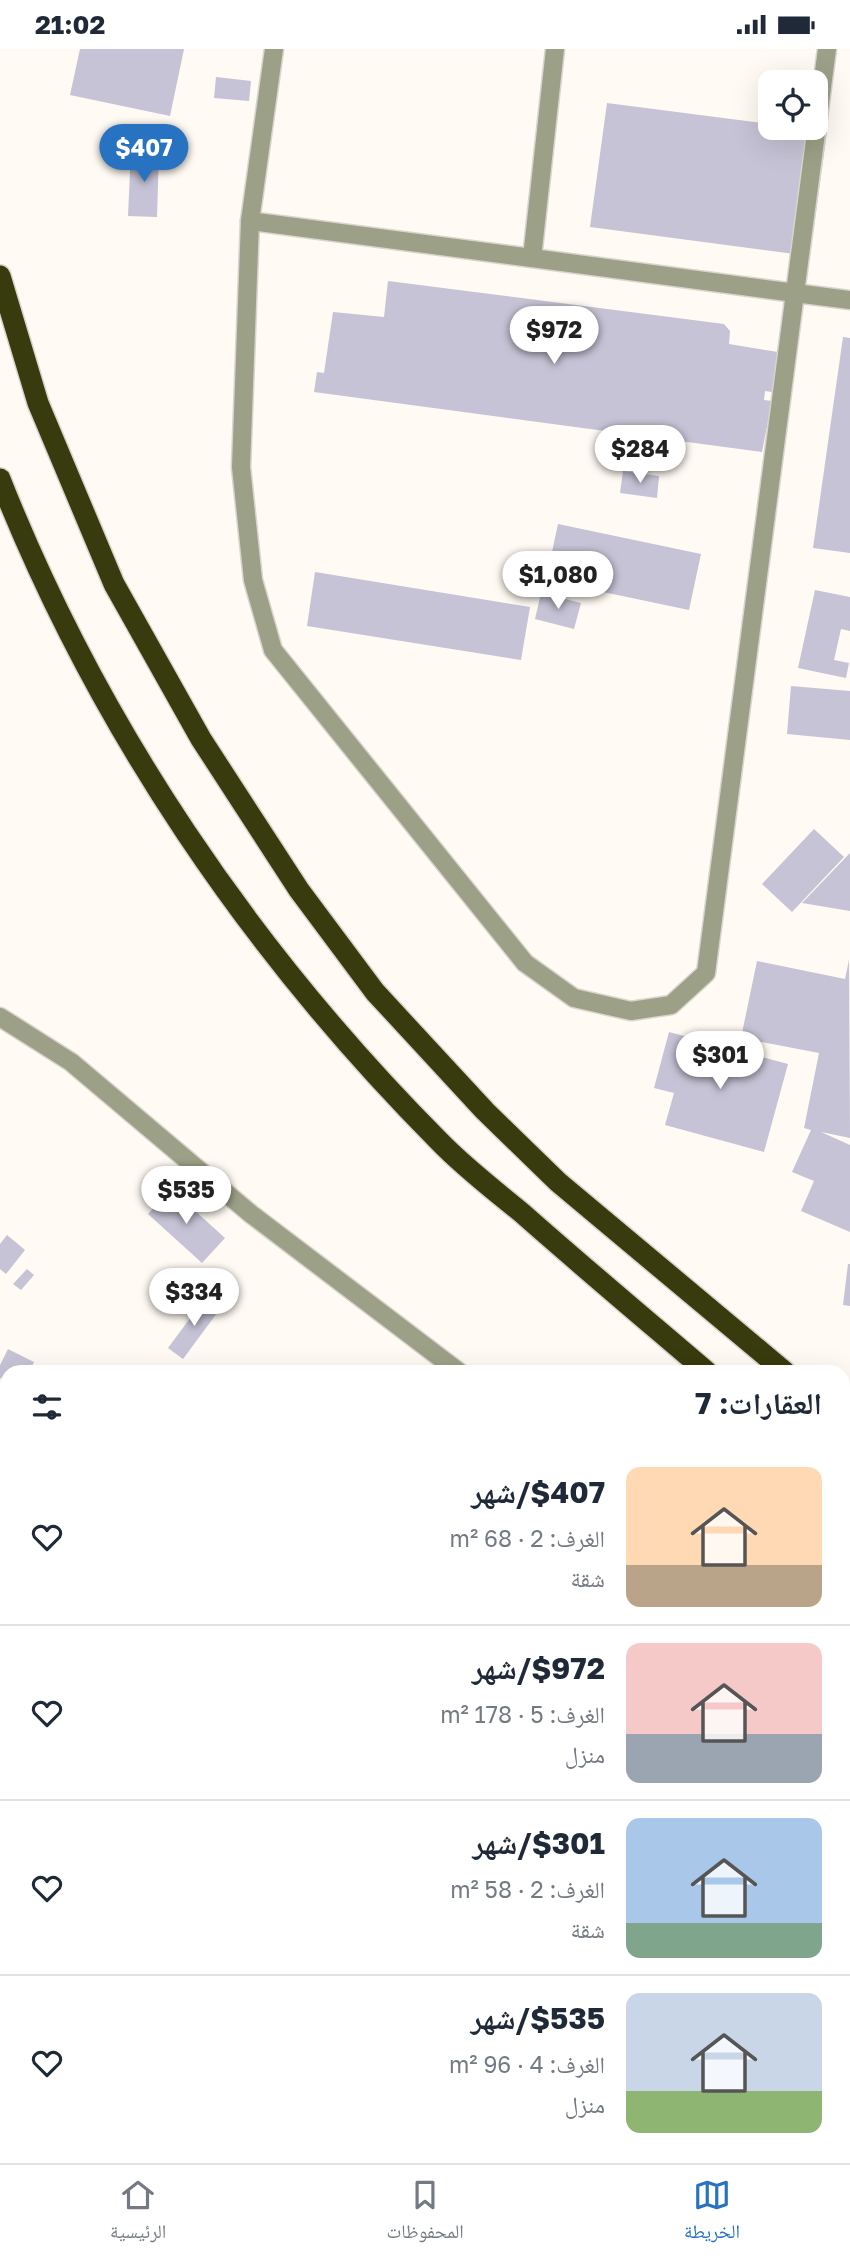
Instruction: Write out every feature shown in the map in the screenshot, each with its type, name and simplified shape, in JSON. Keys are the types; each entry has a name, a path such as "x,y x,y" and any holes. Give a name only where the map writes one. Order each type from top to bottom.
{"highway":[{"path":"0,276 38,403 114,584 201,739 299,890 375,992 485,1111 558,1182 777,1365"},
{"path":"0,479 63,621 123,736 205,862 305,994 440,1142 699,1365"}],"street":[{"path":"274,49 250,221 241,467 253,580 273,650 525,963 574,998 631,1011 671,1005 706,973 827,49"},
{"path":"532,258 555,49"},
{"path":"250,221 850,300"},
{"path":"0,1017 71,1062 251,1213 450,1365"}],"building":[{"path":"80,49 184,49 170,116 70,95"},
{"path":"216,77 251,81 249,101 214,98"},
{"path":"607,103 758,122 758,140 826,140 810,256 590,227"},
{"path":"131,150 159,151 157,217 128,216"},
{"path":"388,281 724,324 730,331 729,344 778,352 772,392 765,391 764,400 772,401 762,452 314,392 317,372 324,373 333,312 384,317"},
{"path":"843,337 850,338 850,553 813,548"},
{"path":"623,471 659,476 657,498 620,493"},
{"path":"558,524 701,554 689,610 546,580"},
{"path":"315,572 530,607 521,660 307,626"},
{"path":"815,590 850,597 850,631 841,629 834,660 849,663 846,678 798,668"},
{"path":"541,593 581,603 574,629 535,619"},
{"path":"791,686 850,691 850,740 787,734"},
{"path":"814,829 844,857 792,912 762,884"},
{"path":"850,853 850,911 802,903"},
{"path":"849,960 850,1138 821,1132 850,1145 850,1232 801,1211 814,1181 792,1172 811,1130 804,1128 819,1053 741,1038 757,961 845,979"},
{"path":"669,1032 788,1064 764,1152 665,1125 674,1093 654,1088"},
{"path":"171,1189 225,1238 202,1263 148,1214"},
{"path":"7,1235 25,1250 6,1274 0,1269 0,1244"},
{"path":"850,1264 850,1306 843,1305"},
{"path":"27,1269 34,1275 21,1290 13,1284"},
{"path":"205,1298 220,1309 183,1359 168,1348"},
{"path":"8,1349 34,1362 32,1365 0,1365"}]}
